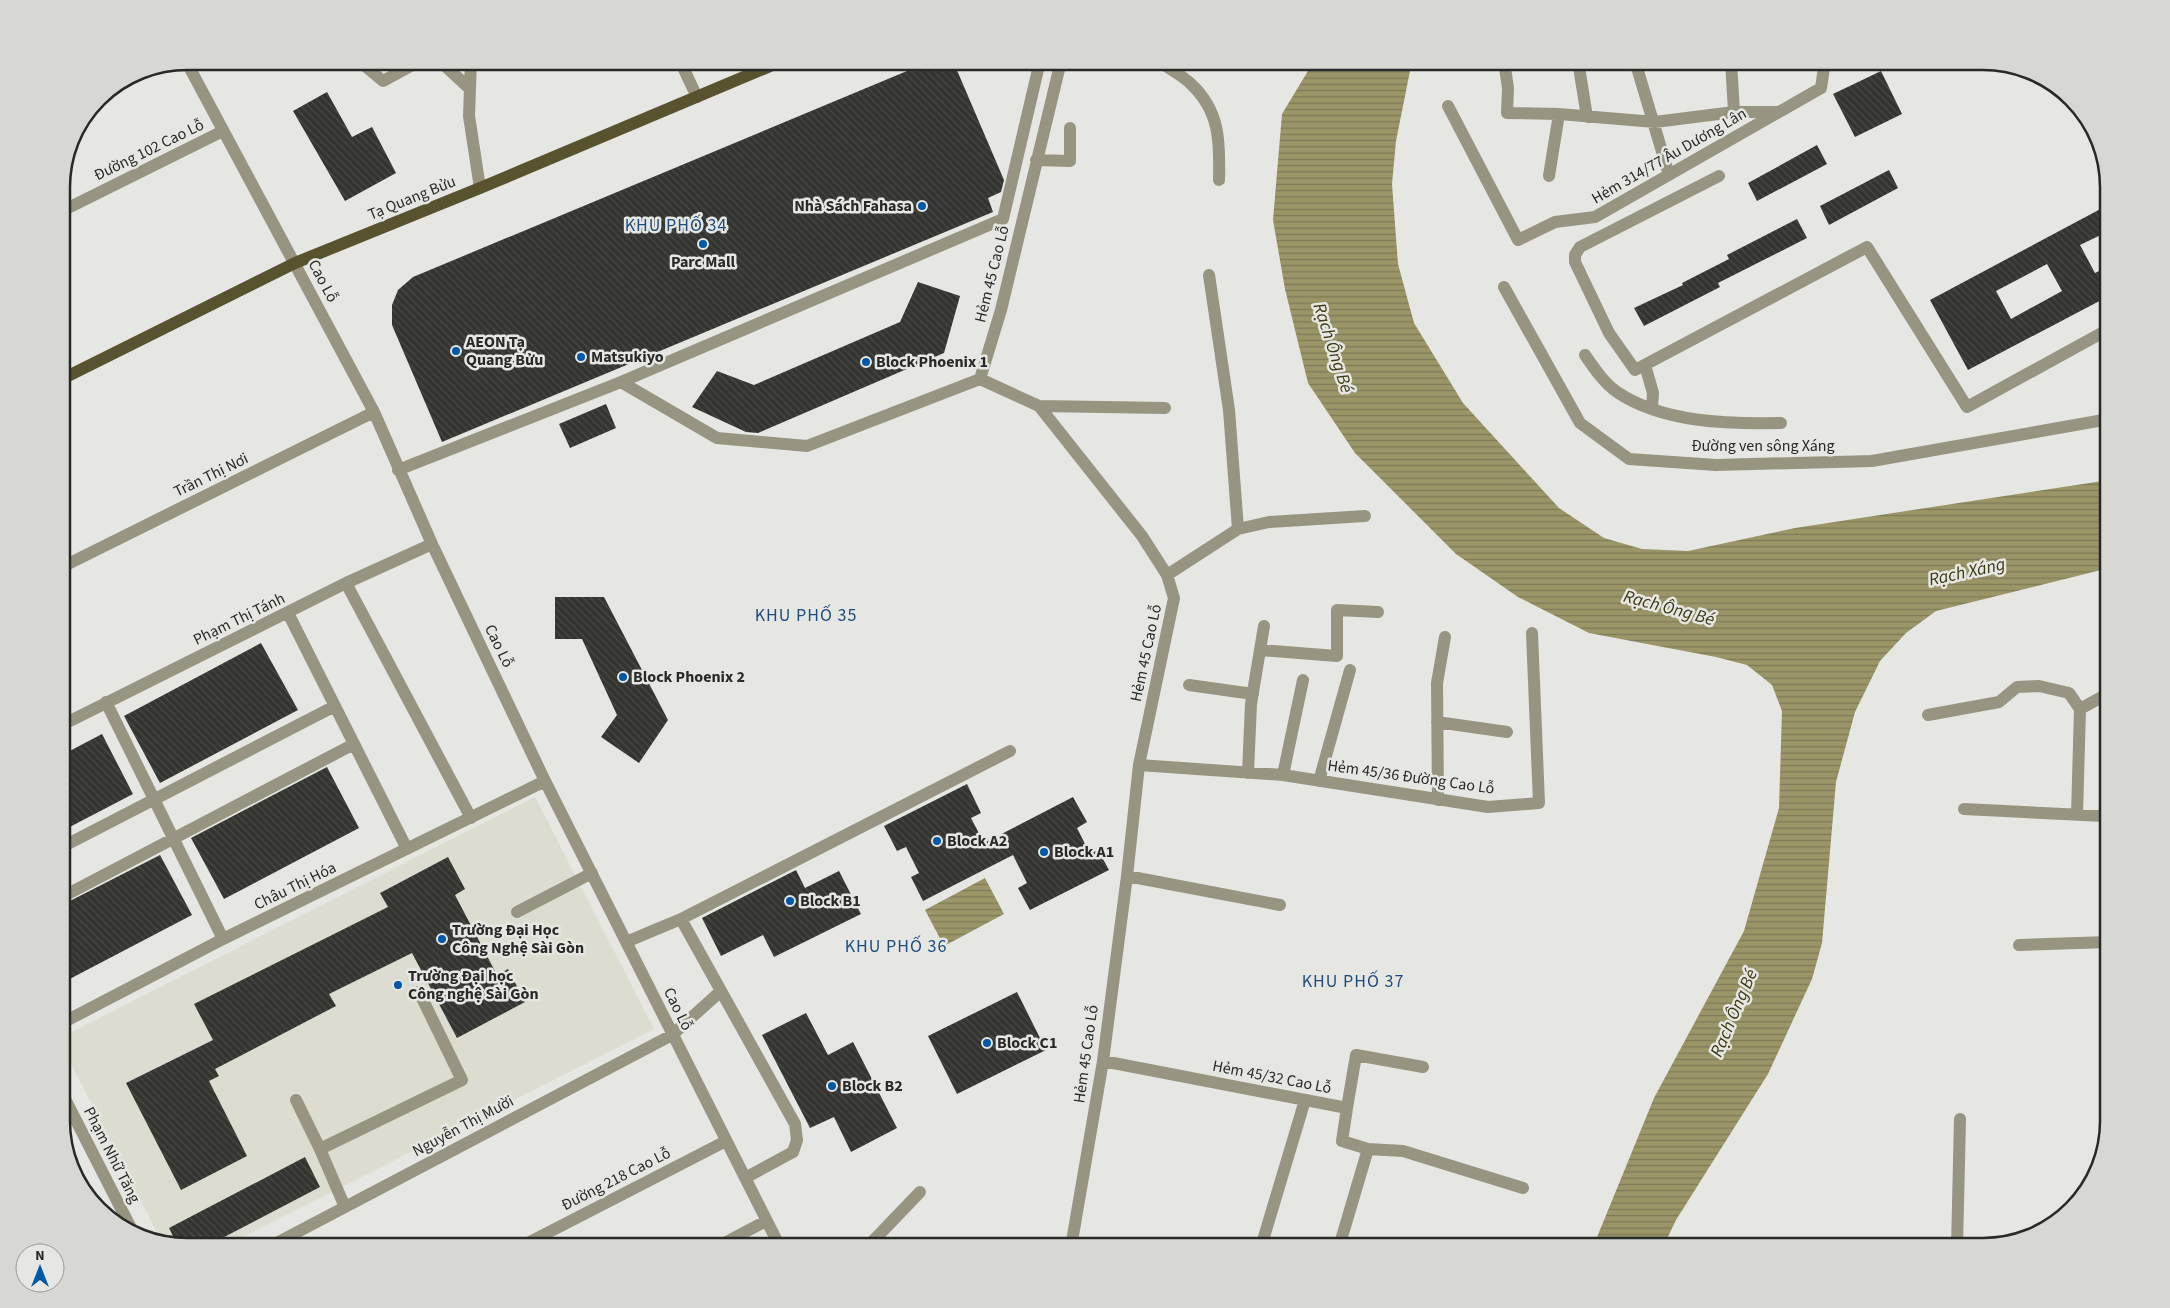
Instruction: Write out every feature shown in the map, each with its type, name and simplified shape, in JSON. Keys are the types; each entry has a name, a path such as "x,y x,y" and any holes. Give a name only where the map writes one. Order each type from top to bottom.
{"main road":[{"name":"Tạ Quang Bửu","path":"70,375 295,262 480,188 761,70"}],"street":[{"name":"Cao Lỗ","path":"190,70 374,412 432,544 546,781 775,1238"},
{"path":"369,70 383,82 404,70"},
{"path":"450,70 470,89"},
{"path":"471,70 469,116 480,188"},
{"path":"684,70 697,97"},
{"path":"398,470 621,382 1003,219 1038,70"},
{"name":"Hẻm 45 Cao Lỗ","path":"1059,70 1001,310 980,379 1039,406 1117,502 1167,575 1174,598 1138,765 1127,876 1103,1061 1075,1238"},
{"path":"1172,70 1190,83 1210,105 1217,127 1219,180"},
{"path":"1505,70 1508,88 1507,113 1559,114 1655,122 1734,112 1779,112"},
{"path":"1579,70 1587,117"},
{"path":"1638,70 1655,122 1669,175"},
{"path":"1731,70 1734,112"},
{"name":"Hẻm 314/77 Âu Dương Lân","path":"1448,106 1518,240 1555,222 1595,217 1822,88 1824,70"},
{"path":"1549,176 1559,114"},
{"path":"1036,160 1070,161 1070,128"},
{"name":"Đường 102 Cao Lỗ","path":"70,207 223,131"},
{"path":"1718,176 1580,247 1575,255 1575,262 1609,333 1634,370 1867,247 1967,407 2100,333"},
{"path":"1209,274 1229,410 1238,529"},
{"name":"Đường ven sông Xáng","path":"1504,287 1580,423 1629,459 1716,465 1872,461 2100,420"},
{"path":"1584,355 1617,392 1652,408 1701,420 1781,423"},
{"path":"1645,365 1653,393 1652,408"},
{"path":"621,382 717,438 806,446 980,379"},
{"path":"1039,406 1164,408"},
{"name":"Trần Thị Nơi","path":"70,563 374,412"},
{"path":"1167,575 1238,529 1270,522 1365,516"},
{"name":"Phạm Thị Tánh","path":"70,721 346,583 432,544"},
{"path":"346,583 470,818"},
{"path":"1260,650 1337,656 1337,610 1378,612"},
{"path":"288,612 408,849"},
{"path":"1248,773 1253,694 1264,626"},
{"name":"Hẻm 45/36 Đường Cao Lỗ","path":"1138,765 1283,775 1488,807 1539,803 1532,633"},
{"path":"1438,800 1438,683 1445,638"},
{"path":"1319,781 1350,670"},
{"path":"1283,775 1302,680"},
{"path":"1189,685 1253,694"},
{"path":"1928,715 1999,702 2017,688 2039,686 2069,694 2080,709 2077,815"},
{"path":"2080,709 2100,698"},
{"path":"106,702 223,940"},
{"path":"70,843 335,706"},
{"path":"1438,722 1507,732"},
{"path":"70,892 354,744"},
{"path":"626,942 681,918 1010,751"},
{"name":"Châu Thị Hóa","path":"70,1019 223,940 546,781"},
{"path":"1964,809 2100,816"},
{"path":"518,912 592,872"},
{"path":"1127,876 1280,904"},
{"path":"681,918 795,1124 797,1140 793,1152 745,1178"},
{"path":"2019,946 2100,942"},
{"path":"320,1149 462,1080 419,992"},
{"name":"Nguyễn Thị Mười","path":"286,1238 672,1035 721,992"},
{"name":"Hẻm 45/32 Cao Lỗ","path":"1103,1061 1347,1108 1356,1055 1423,1067"},
{"path":"296,1100 345,1207"},
{"path":"1264,1238 1305,1100"},
{"path":"1347,1108 1342,1141 1368,1149 1403,1151 1523,1188"},
{"name":"Phạm Nhữ Tăng","path":"70,1109 128,1222"},
{"path":"1957,1238 1960,1119"},
{"name":"Đường 218 Cao Lỗ","path":"537,1238 726,1141"},
{"path":"1342,1238 1368,1149"},
{"path":"876,1238 920,1192"},
{"path":"734,1238 766,1221"}],"shaded area":[{"name":"Trường Đại học Công nghệ Sài Gòn","path":"535,797 654,1029 241,1238 187,1238 158,1234 70,1062 70,1033"}],"water":[{"path":"1309,70 1410,70 1396,141 1392,184 1398,264 1414,323 1463,403 1559,508 1604,538 1642,549 1688,551 1795,528 2100,481 2100,570 1936,611 1906,633 1880,661 1855,712 1836,782 1822,943 1812,979 1768,1074 1676,1220 1667,1238 1597,1238 1654,1098 1744,931 1779,808 1782,711 1772,685 1747,665 1716,657 1589,633 1518,597 1456,554 1355,453 1308,383 1285,289 1273,220 1282,114"},
{"path":"985,878 1004,914 944,946 925,910"}],"building":[{"name":"Parc Mall","path":"909,70 957,70 1004,180 1001,192 988,198 993,212 442,442 392,325 392,305 398,290 413,277"},
{"path":"1881,71 1902,114 1855,137 1833,94"},
{"path":"327,92 352,137 372,127 396,173 345,201 293,111"},
{"path":"1817,145 1827,164 1757,201 1748,183"},
{"path":"1889,170 1898,188 1829,225 1820,206"},
{"path":"2100,209 2100,235 2080,245 2095,273 2100,270 2100,301 1968,370 1930,300","holes":["2047,264 2062,291 2011,319 1996,291"]},
{"path":"1797,219 1807,238 1718,283 1720,287 1644,326 1634,308 1683,285 1682,283 1729,259 1727,255"},
{"name":"Block Phoenix 1","path":"918,282 960,296 944,353 758,433 746,432 692,407 717,371 754,385 900,322"},
{"path":"606,404 616,428 570,448 559,424"},
{"name":"Block Phoenix 2","path":"555,597 604,597 668,720 639,763 601,737 617,715 582,639 555,639"},
{"path":"261,643 298,710 160,783 124,716"},
{"path":"102,734 133,794 70,827 70,751"},
{"path":"327,767 359,828 224,899 191,838"},
{"path":"967,784 981,813 971,818 984,843 1073,797 1087,822 1077,828 1090,854 1098,850 1109,870 1030,910 1018,888 1027,883 1013,855 923,901 911,877 919,873 906,847 897,851 884,826"},
{"path":"160,855 192,915 70,979 70,901"},
{"path":"448,857 465,889 455,895 497,975 508,969 525,1002 457,1038 412,953 329,994 336,1006 215,1069 219,1076 209,1081 247,1156 181,1190 126,1083 213,1040 194,1004 388,907 380,893"},
{"name":"Block B1","path":"796,870 805,888 839,871 861,914 774,957 763,935 721,956 702,918"},
{"name":"Block C1","path":"1017,992 1046,1050 957,1094 928,1036"},
{"name":"Block B2","path":"806,1013 828,1055 853,1042 897,1128 851,1152 834,1117 810,1128 762,1035"},
{"path":"305,1157 320,1187 222,1238 174,1237 169,1228"}],"place":[{"name":"Nhà Sách Fahasa","path":"922,206"},
{"name":"Parc Mall","path":"703,244"},
{"name":"AEON Tạ Quang Bửu","path":"456,351"},
{"name":"Matsukiyo","path":"581,357"},
{"name":"Block Phoenix 1","path":"866,362"},
{"name":"Block Phoenix 2","path":"623,677"},
{"name":"Block A2","path":"937,841"},
{"name":"Block A1","path":"1044,852"},
{"name":"Block B1","path":"790,901"},
{"name":"Trường Đại Học Công Nghệ Sài Gòn","path":"442,939"},
{"name":"Trường Đại học Công nghệ Sài Gòn","path":"398,985"},
{"name":"Block C1","path":"987,1043"},
{"name":"Block B2","path":"832,1086"}],"district":[{"name":"KHU PHỐ 34","path":"676,225"},
{"name":"KHU PHỐ 35","path":"806,615"},
{"name":"KHU PHỐ 36","path":"896,946"},
{"name":"KHU PHỐ 37","path":"1353,981"}],"water label":[{"name":"Rạch Ông Bé","path":"1333,348"},
{"name":"Rạch Xáng","path":"1967,572"},
{"name":"Rạch Ông Bé","path":"1669,608"},
{"name":"Rạch Ông Bé","path":"1734,1013"}]}
